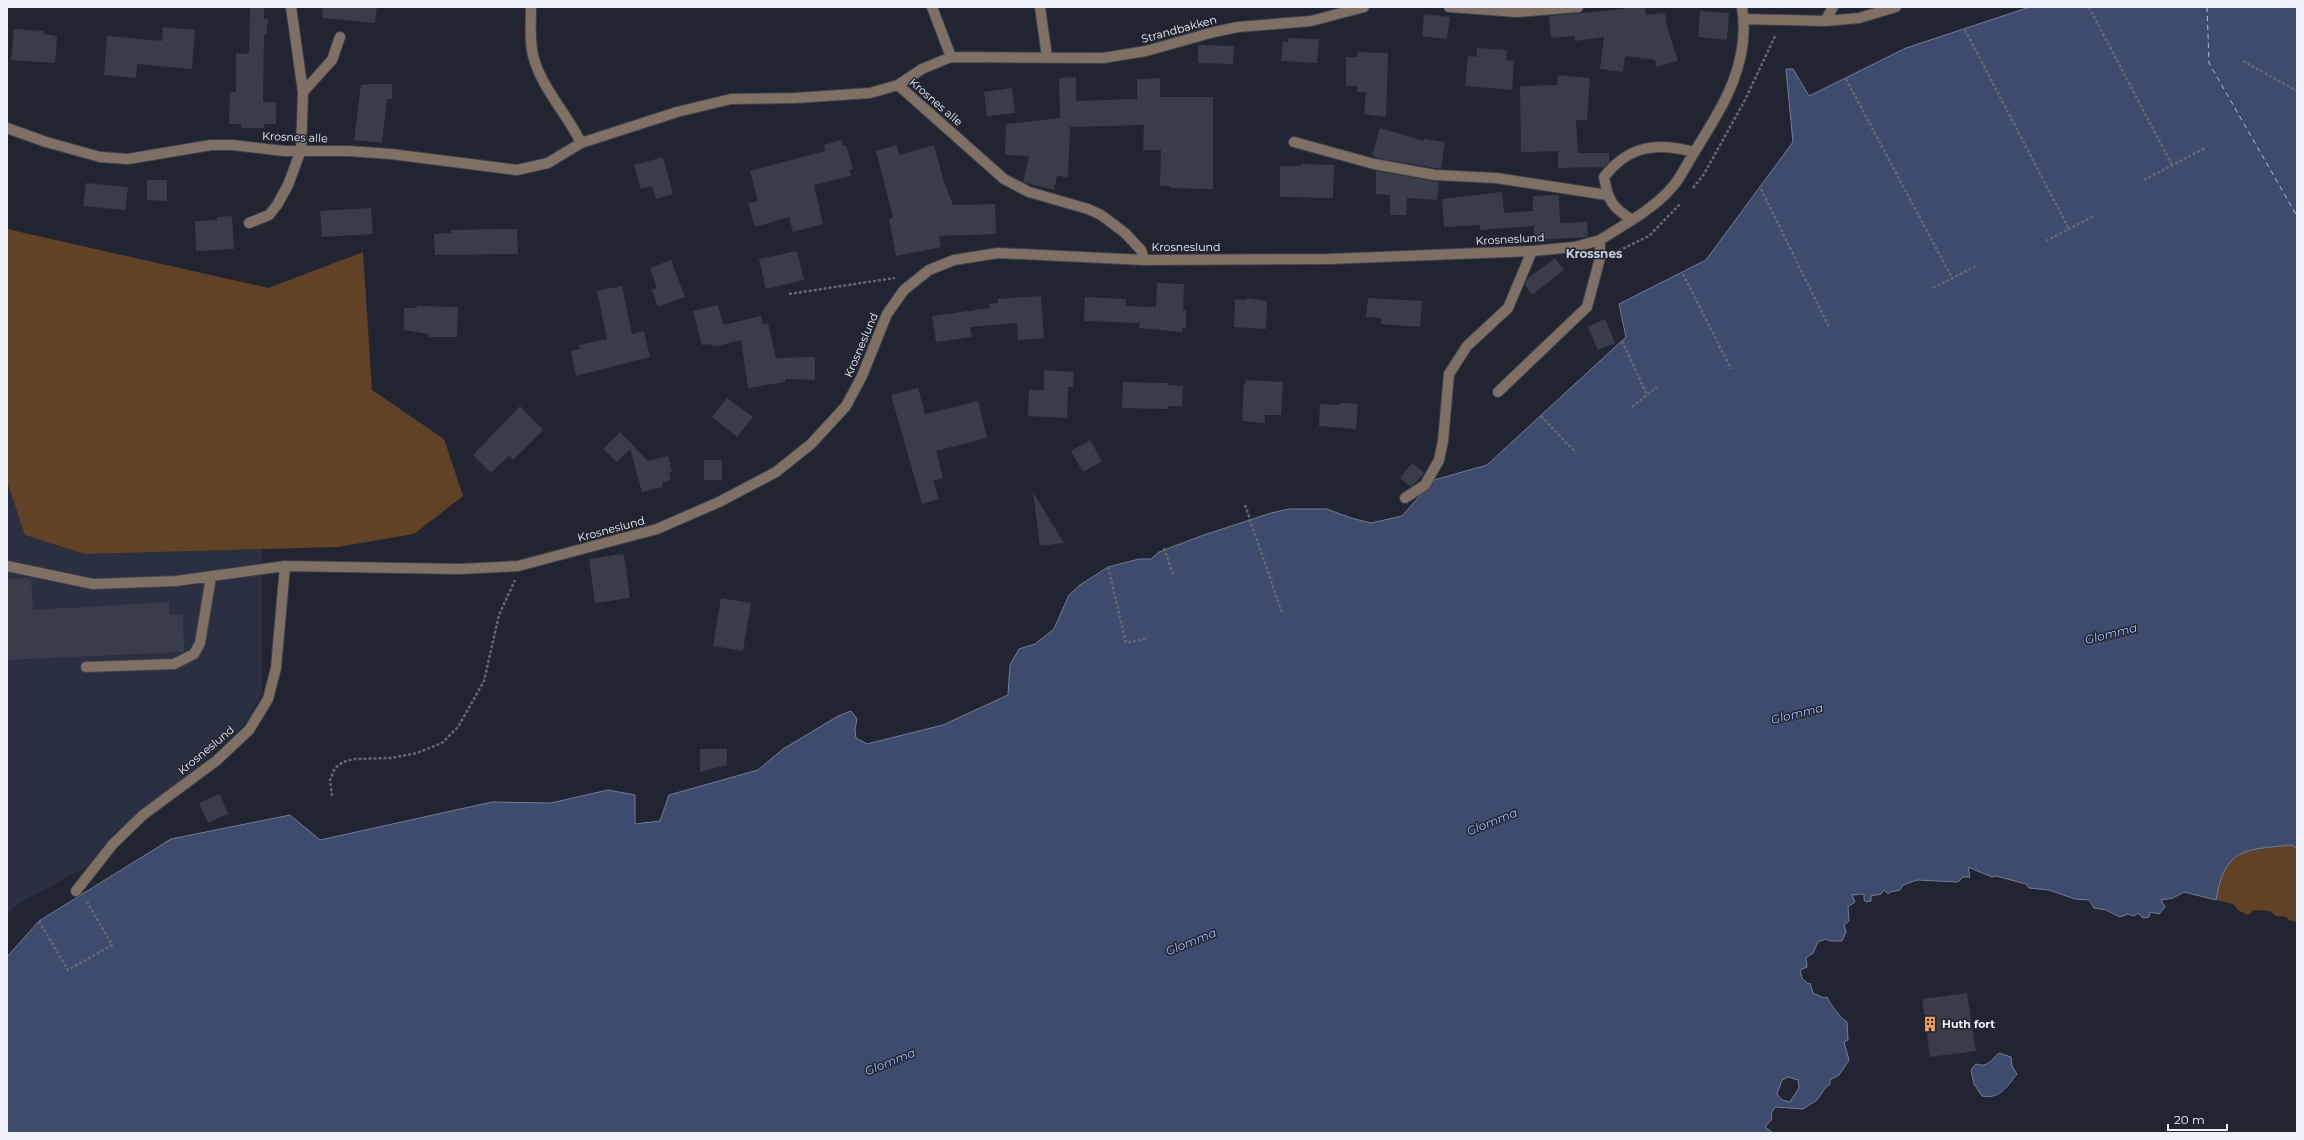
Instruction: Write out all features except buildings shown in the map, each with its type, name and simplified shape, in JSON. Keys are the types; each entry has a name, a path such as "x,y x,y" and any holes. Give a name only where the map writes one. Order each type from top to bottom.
{"street":[{"path":"249,223 269,215 288,185 301,150 303,92 291,7"},
{"path":"531,7 534,59 542,77 574,128 581,143"},
{"path":"932,7 951,57"},
{"path":"1040,7 1047,57"},
{"name":"Strandbakken","path":"898,84 922,69 951,57 1047,57 1085,59 1127,55 1238,27 1311,21 1364,7"},
{"path":"1449,7 1517,12 1578,7"},
{"name":"Krosneslund","path":"7,566 93,584 176,581 211,577 266,567 285,566 459,569 518,566 657,529 754,485 790,462 831,424 846,406 862,376 887,314 904,290 928,270 954,260 975,255 1017,253 1144,260 1329,259 1532,251 1575,247 1600,240 1654,206 1675,184 1717,117 1733,85 1742,52 1744,19 1742,7"},
{"path":"1825,21 1832,7"},
{"path":"1744,19 1825,21 1859,18 1896,7"},
{"path":"303,92 332,60 340,37"},
{"name":"Krosnes alle","path":"7,128 46,142 107,157 128,159 211,145 284,151 301,150 391,154 516,170 548,162 581,143 677,112 731,99 845,96 870,93 898,84 1004,179 1029,192 1088,209 1101,215 1125,233 1141,250 1144,260"},
{"path":"1294,142 1374,164 1435,175 1496,178 1607,195"},
{"path":"1632,220 1616,210 1607,195 1604,177 1614,164 1629,155 1649,147 1672,146 1694,152"},
{"path":"1498,392 1587,307 1600,258 1600,240"},
{"path":"1405,498 1425,485 1439,460 1443,441 1449,374 1467,346 1508,308 1532,251"},
{"name":"Krosneslund","path":"79,893 113,844 143,815 216,761 249,730 268,699 276,668 285,566"},
{"path":"86,667 174,664 194,654 200,643 211,577"}],"path":[{"path":"2089,7 2172,165"},
{"path":"1965,30 2069,229"},
{"path":"2243,60 2297,91"},
{"path":"1846,79 1952,278"},
{"path":"2144,180 2205,148"},
{"path":"1761,190 1829,327"},
{"path":"2046,241 2094,216"},
{"path":"1933,288 1976,266"},
{"path":"1683,274 1731,369"},
{"path":"789,294 893,277 898,278 904,290"},
{"path":"1622,340 1647,395"},
{"path":"1632,406 1657,387"},
{"path":"1541,416 1576,453"},
{"path":"1245,505 1282,613"},
{"path":"1164,548 1173,574"},
{"path":"332,796 330,780 335,768 343,762 354,759 391,758 417,754 442,743 458,727 484,681 499,615 515,580 518,566"},
{"path":"1108,567 1126,643 1148,638"},
{"path":"39,921 68,970 112,945 79,893"}],"shaded area":[{"path":"7,229 268,288 363,252 372,390 444,439 463,496 414,534 338,547 85,554 25,535 7,481"},
{"path":"7,481 25,534 85,554 262,549 262,694 241,728 199,765 116,831 86,867 20,903 7,913"},
{"path":"2291,845 2297,848 2297,922 2288,920 2287,917 2276,916 2270,911 2254,910 2248,915 2238,910 2233,904 2216,900 2225,869 2232,860 2240,854 2249,850"}],"water":[{"name":"Glomma","path":"2030,7 2297,7 2297,848 2291,845 2261,848 2240,854 2225,870 2216,900 2184,892 2173,898 2161,900 2165,907 2159,914 2150,912 2149,917 2143,918 2138,913 2134,916 2128,914 2120,917 2106,910 2094,908 2089,900 2075,899 2049,890 2029,888 2026,884 1996,876 1992,877 1968,867 1970,877 1963,877 1958,882 1917,880 1903,885 1900,890 1890,892 1888,894 1884,890 1881,894 1871,896 1871,901 1866,902 1864,900 1864,894 1852,895 1855,902 1848,907 1849,921 1844,925 1846,932 1842,941 1830,941 1826,939 1818,942 1813,953 1806,958 1807,967 1800,970 1802,978 1808,984 1810,983 1813,993 1824,998 1827,997 1841,1018 1847,1022 1848,1040 1844,1042 1849,1060 1839,1075 1830,1080 1830,1084 1826,1087 1817,1100 1803,1109 1775,1107 1771,1114 1772,1119 1765,1127 1773,1133 7,1133 7,957 39,921 171,839 290,815 320,840 492,802 551,803 608,790 635,795 635,824 660,821 669,795 758,770 783,749 838,716 851,711 857,719 855,729 856,738 867,744 943,725 1008,695 1010,665 1019,649 1035,644 1054,629 1069,595 1080,585 1108,567 1139,559 1151,559 1159,552 1201,536 1271,513 1289,509 1327,509 1351,518 1371,523 1402,516 1434,480 1487,465 1626,337 1619,304 1706,260 1793,142 1786,69 1793,69 1809,96 1906,48","holes":["1788,1077 1798,1080 1799,1088 1790,1102 1782,1100 1777,1094 1782,1080"]},
{"path":"1999,1053 2011,1057 2012,1066 2017,1074 2007,1087 1999,1094 1988,1097 1982,1096 1974,1084 1971,1070 1976,1064 1984,1065 1989,1063"}],"ferry route":[{"path":"2207,7 2209,63 2297,216"}],"place":[{"name":"Huth fort","path":"1930,1024"}],"district":[{"name":"Krossnes","path":"1594,254"}]}
